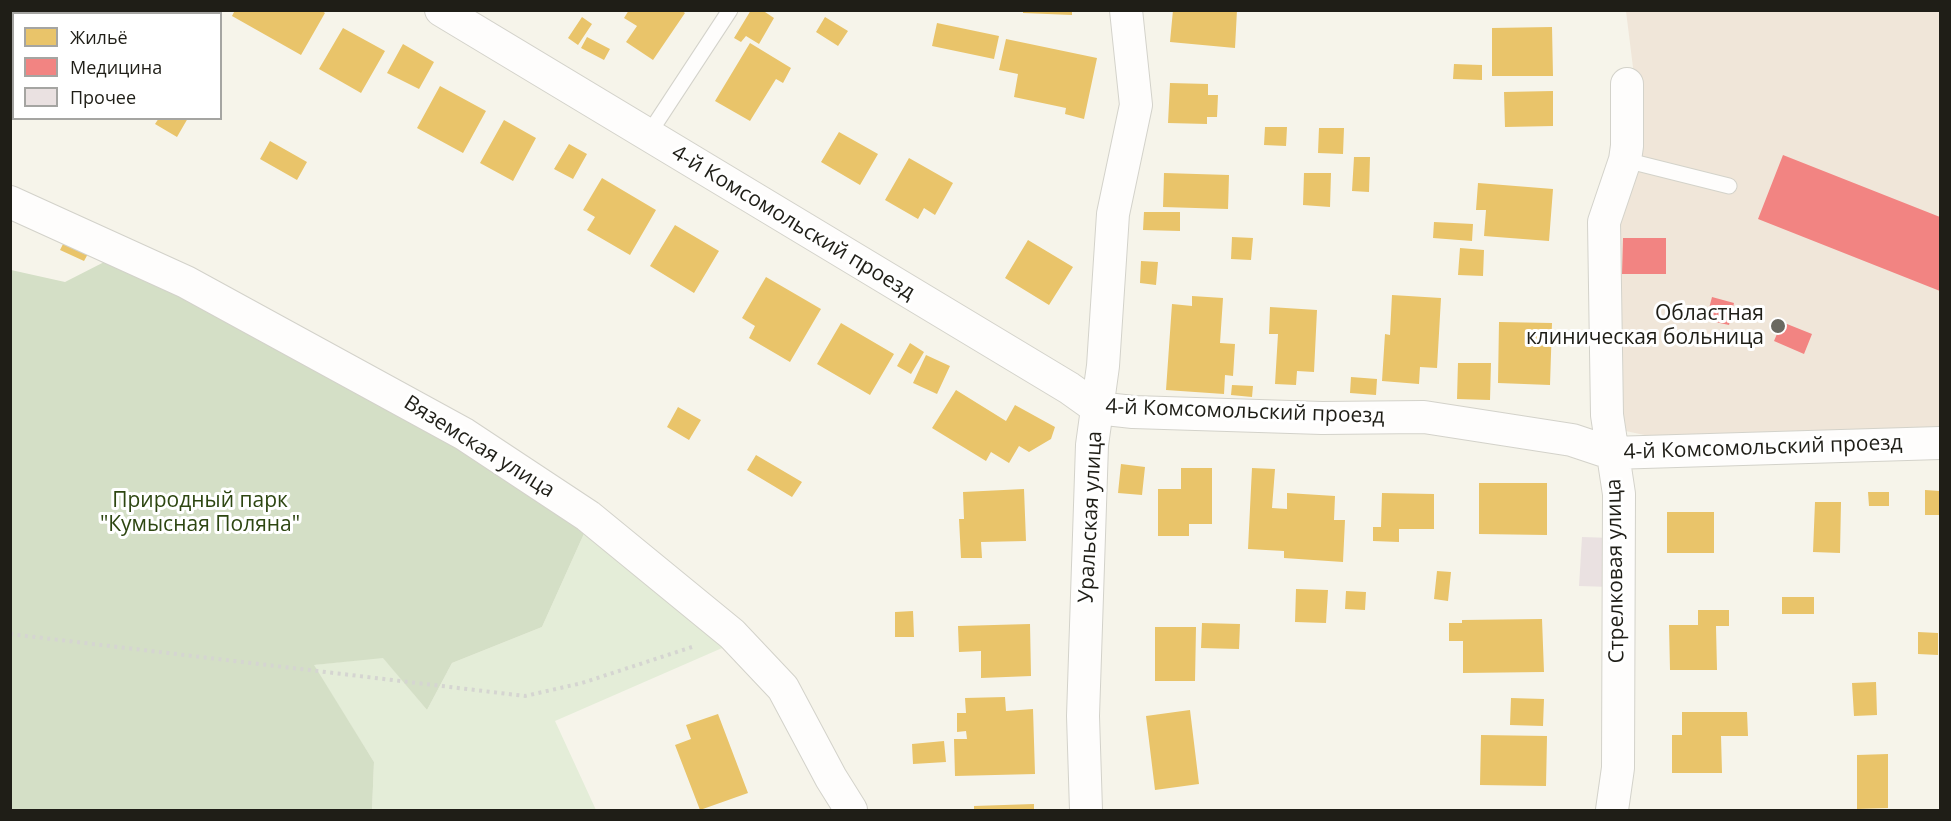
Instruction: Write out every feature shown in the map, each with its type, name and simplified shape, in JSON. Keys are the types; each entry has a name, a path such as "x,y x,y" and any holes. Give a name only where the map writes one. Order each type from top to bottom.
{"street":[{"name":"4-й Комсомольский проезд","path":"441,10 1069,388 1097,408 1133,412 1322,418 1424,417 1572,440 1611,453 1941,442"},
{"name":"Уральская улица","path":"1086,810 1083,716 1092,445 1103,366 1113,214 1136,105 1126,10"},
{"name":"Стрелковая улица","path":"1612,810 1618,768 1619,494 1607,415 1604,222 1625,160 1627,84"},
{"name":"Вяземская улица","path":"10,202 186,282 464,434 588,516 732,634 783,688 831,778 851,810"}],"lane":[{"path":"648,135 730,10"},
{"path":"1625,160 1729,186"}],"path":[{"path":"10,634 525,696 582,682 732,634"}],"shaded area":[{"name":"Областная клиническая больница","path":"1626,11 1940,11 1940,432 1654,437 1616,429 1614,224 1642,140"}],"green space":[{"name":"Природный парк \"Кумысная Поляна\"","path":"114,257 463,438 587,527 542,627 452,663 427,710 383,658 314,665 374,762 372,810 11,810 11,270 65,282"},
{"path":"587,527 729,645 555,721 596,810 372,810 374,762 313,665 383,657 427,710 452,663 542,627"}],"building: Жильё":[{"path":"235,10 321,10 325,13 301,55 232,16"},
{"path":"629,10 681,10 685,13 653,60 626,42 637,26 624,18"},
{"path":"751,10 762,10 774,18 759,44 746,36 741,42 734,38"},
{"path":"1023,10 1072,10 1072,15 1023,13"},
{"path":"1173,10 1237,10 1235,48 1170,42"},
{"path":"582,17 592,24 578,45 568,38"},
{"path":"825,17 848,31 838,46 816,32"},
{"path":"937,23 999,36 994,59 932,46"},
{"path":"1552,27 1553,76 1492,76 1492,28"},
{"path":"343,28 385,51 361,93 319,69"},
{"path":"587,37 610,49 604,60 581,48"},
{"path":"1006,39 1097,58 1084,119 1065,114 1066,108 1014,97 1018,74 999,70"},
{"path":"750,43 791,68 783,83 776,79 750,121 715,101"},
{"path":"403,44 434,62 419,89 387,73"},
{"path":"1454,64 1482,65 1482,80 1453,79"},
{"path":"1170,83 1208,84 1208,95 1218,95 1217,117 1207,117 1207,124 1168,123"},
{"path":"440,86 486,111 463,153 417,128"},
{"path":"1553,91 1553,126 1505,127 1504,92"},
{"path":"158,120 187,120 177,137 155,124"},
{"path":"504,120 536,138 513,181 480,163"},
{"path":"1265,127 1287,127 1286,146 1264,145"},
{"path":"1319,128 1344,128 1343,154 1318,153"},
{"path":"839,132 878,154 860,185 821,162"},
{"path":"270,141 307,162 297,180 260,159"},
{"path":"569,144 587,154 573,179 554,169"},
{"path":"1354,157 1370,157 1369,192 1352,191"},
{"path":"909,158 953,183 935,215 924,208 918,219 885,200"},
{"path":"1164,173 1229,175 1228,209 1163,207"},
{"path":"1304,173 1331,173 1330,207 1303,205"},
{"path":"602,178 656,210 630,255 587,230 595,217 583,210"},
{"path":"1478,183 1553,189 1549,241 1484,236 1486,210 1476,210"},
{"path":"1144,212 1180,212 1180,231 1143,230"},
{"path":"1434,222 1473,224 1472,241 1433,238"},
{"path":"675,225 719,251 694,293 650,266"},
{"path":"1232,237 1253,238 1251,260 1231,259"},
{"path":"65,240 89,252 84,261 60,250"},
{"path":"1028,240 1073,267 1049,305 1005,278"},
{"path":"1460,248 1484,250 1483,276 1458,275"},
{"path":"1141,261 1158,262 1156,285 1140,283"},
{"path":"766,277 821,309 790,362 749,338 755,326 742,318"},
{"path":"1392,295 1441,298 1437,368 1420,367 1419,384 1382,381 1385,334 1390,335"},
{"path":"1192,296 1223,298 1220,343 1235,344 1233,376 1225,375 1224,394 1166,390 1172,304 1192,306"},
{"path":"1270,307 1317,310 1314,372 1297,371 1296,385 1275,384 1278,334 1269,334"},
{"path":"1499,322 1552,323 1550,385 1498,383"},
{"path":"841,323 894,354 870,395 817,364"},
{"path":"910,343 924,352 911,374 897,366"},
{"path":"926,355 950,366 937,394 913,383"},
{"path":"1458,363 1491,363 1490,400 1457,399"},
{"path":"1351,377 1377,379 1376,395 1350,393"},
{"path":"1232,385 1253,386 1252,397 1231,395"},
{"path":"956,390 1006,421 1015,405 1055,427 1051,439 1029,452 1019,446 1009,463 991,452 986,461 932,428"},
{"path":"678,407 701,420 689,440 667,427"},
{"path":"756,455 802,482 792,497 747,470"},
{"path":"1121,464 1145,467 1142,495 1118,493"},
{"path":"1181,468 1212,468 1212,524 1189,524 1189,536 1158,536 1158,489 1181,489"},
{"path":"1252,468 1275,469 1272,508 1287,509 1287,493 1335,496 1334,520 1345,520 1343,562 1284,558 1284,551 1248,549"},
{"path":"1479,483 1547,483 1547,535 1479,534"},
{"path":"1024,489 1026,541 981,542 982,558 961,558 959,519 964,519 963,492"},
{"path":"1925,490 1940,491 1940,515 1925,515"},
{"path":"1868,492 1889,492 1889,506 1869,506"},
{"path":"1382,493 1434,494 1434,529 1399,529 1399,542 1373,541 1373,527 1381,527"},
{"path":"1815,502 1841,502 1840,553 1813,552"},
{"path":"1667,512 1714,512 1714,553 1667,553"},
{"path":"1437,571 1451,572 1448,601 1434,599"},
{"path":"1296,589 1328,590 1326,623 1295,622"},
{"path":"1346,591 1366,592 1365,610 1345,609"},
{"path":"1782,597 1814,597 1814,614 1782,614"},
{"path":"1698,610 1729,610 1729,626 1716,626 1717,670 1670,670 1669,625 1698,625"},
{"path":"913,611 914,637 895,637 895,612"},
{"path":"1542,619 1544,672 1463,673 1463,641 1449,641 1449,623 1462,623 1462,620"},
{"path":"1202,623 1240,624 1239,649 1201,648"},
{"path":"1030,624 1031,676 981,678 981,651 959,652 958,626"},
{"path":"1155,627 1196,627 1195,681 1155,681"},
{"path":"1918,632 1938,633 1938,655 1918,654"},
{"path":"1876,682 1877,715 1854,716 1852,683"},
{"path":"1005,697 1006,711 1033,709 1035,774 955,776 954,739 967,739 966,731 957,732 957,713 966,713 965,698"},
{"path":"1511,698 1544,699 1543,726 1510,725"},
{"path":"1190,710 1199,784 1155,790 1146,716"},
{"path":"1682,712 1747,712 1748,736 1721,736 1722,773 1672,773 1672,735 1682,735"},
{"path":"718,714 748,793 700,810 675,745 691,739 686,725"},
{"path":"1481,735 1547,736 1546,786 1480,785"},
{"path":"944,741 946,762 913,764 912,744"},
{"path":"1888,754 1888,808 1857,809 1857,755"},
{"path":"1034,804 1034,810 974,810 974,806"}],"building: Медицина":[{"path":"1783,155 1940,217 1940,291 1758,219"},
{"path":"1623,238 1666,238 1666,274 1622,274"},
{"path":"1712,297 1734,303 1729,325 1706,320"},
{"path":"1782,322 1812,334 1804,354 1774,341"}],"building: Прочее":[{"path":"1582,537 1613,538 1610,587 1579,586"}],"place":[{"name":"Областная клиническая больница","path":"1778,326"}]}
